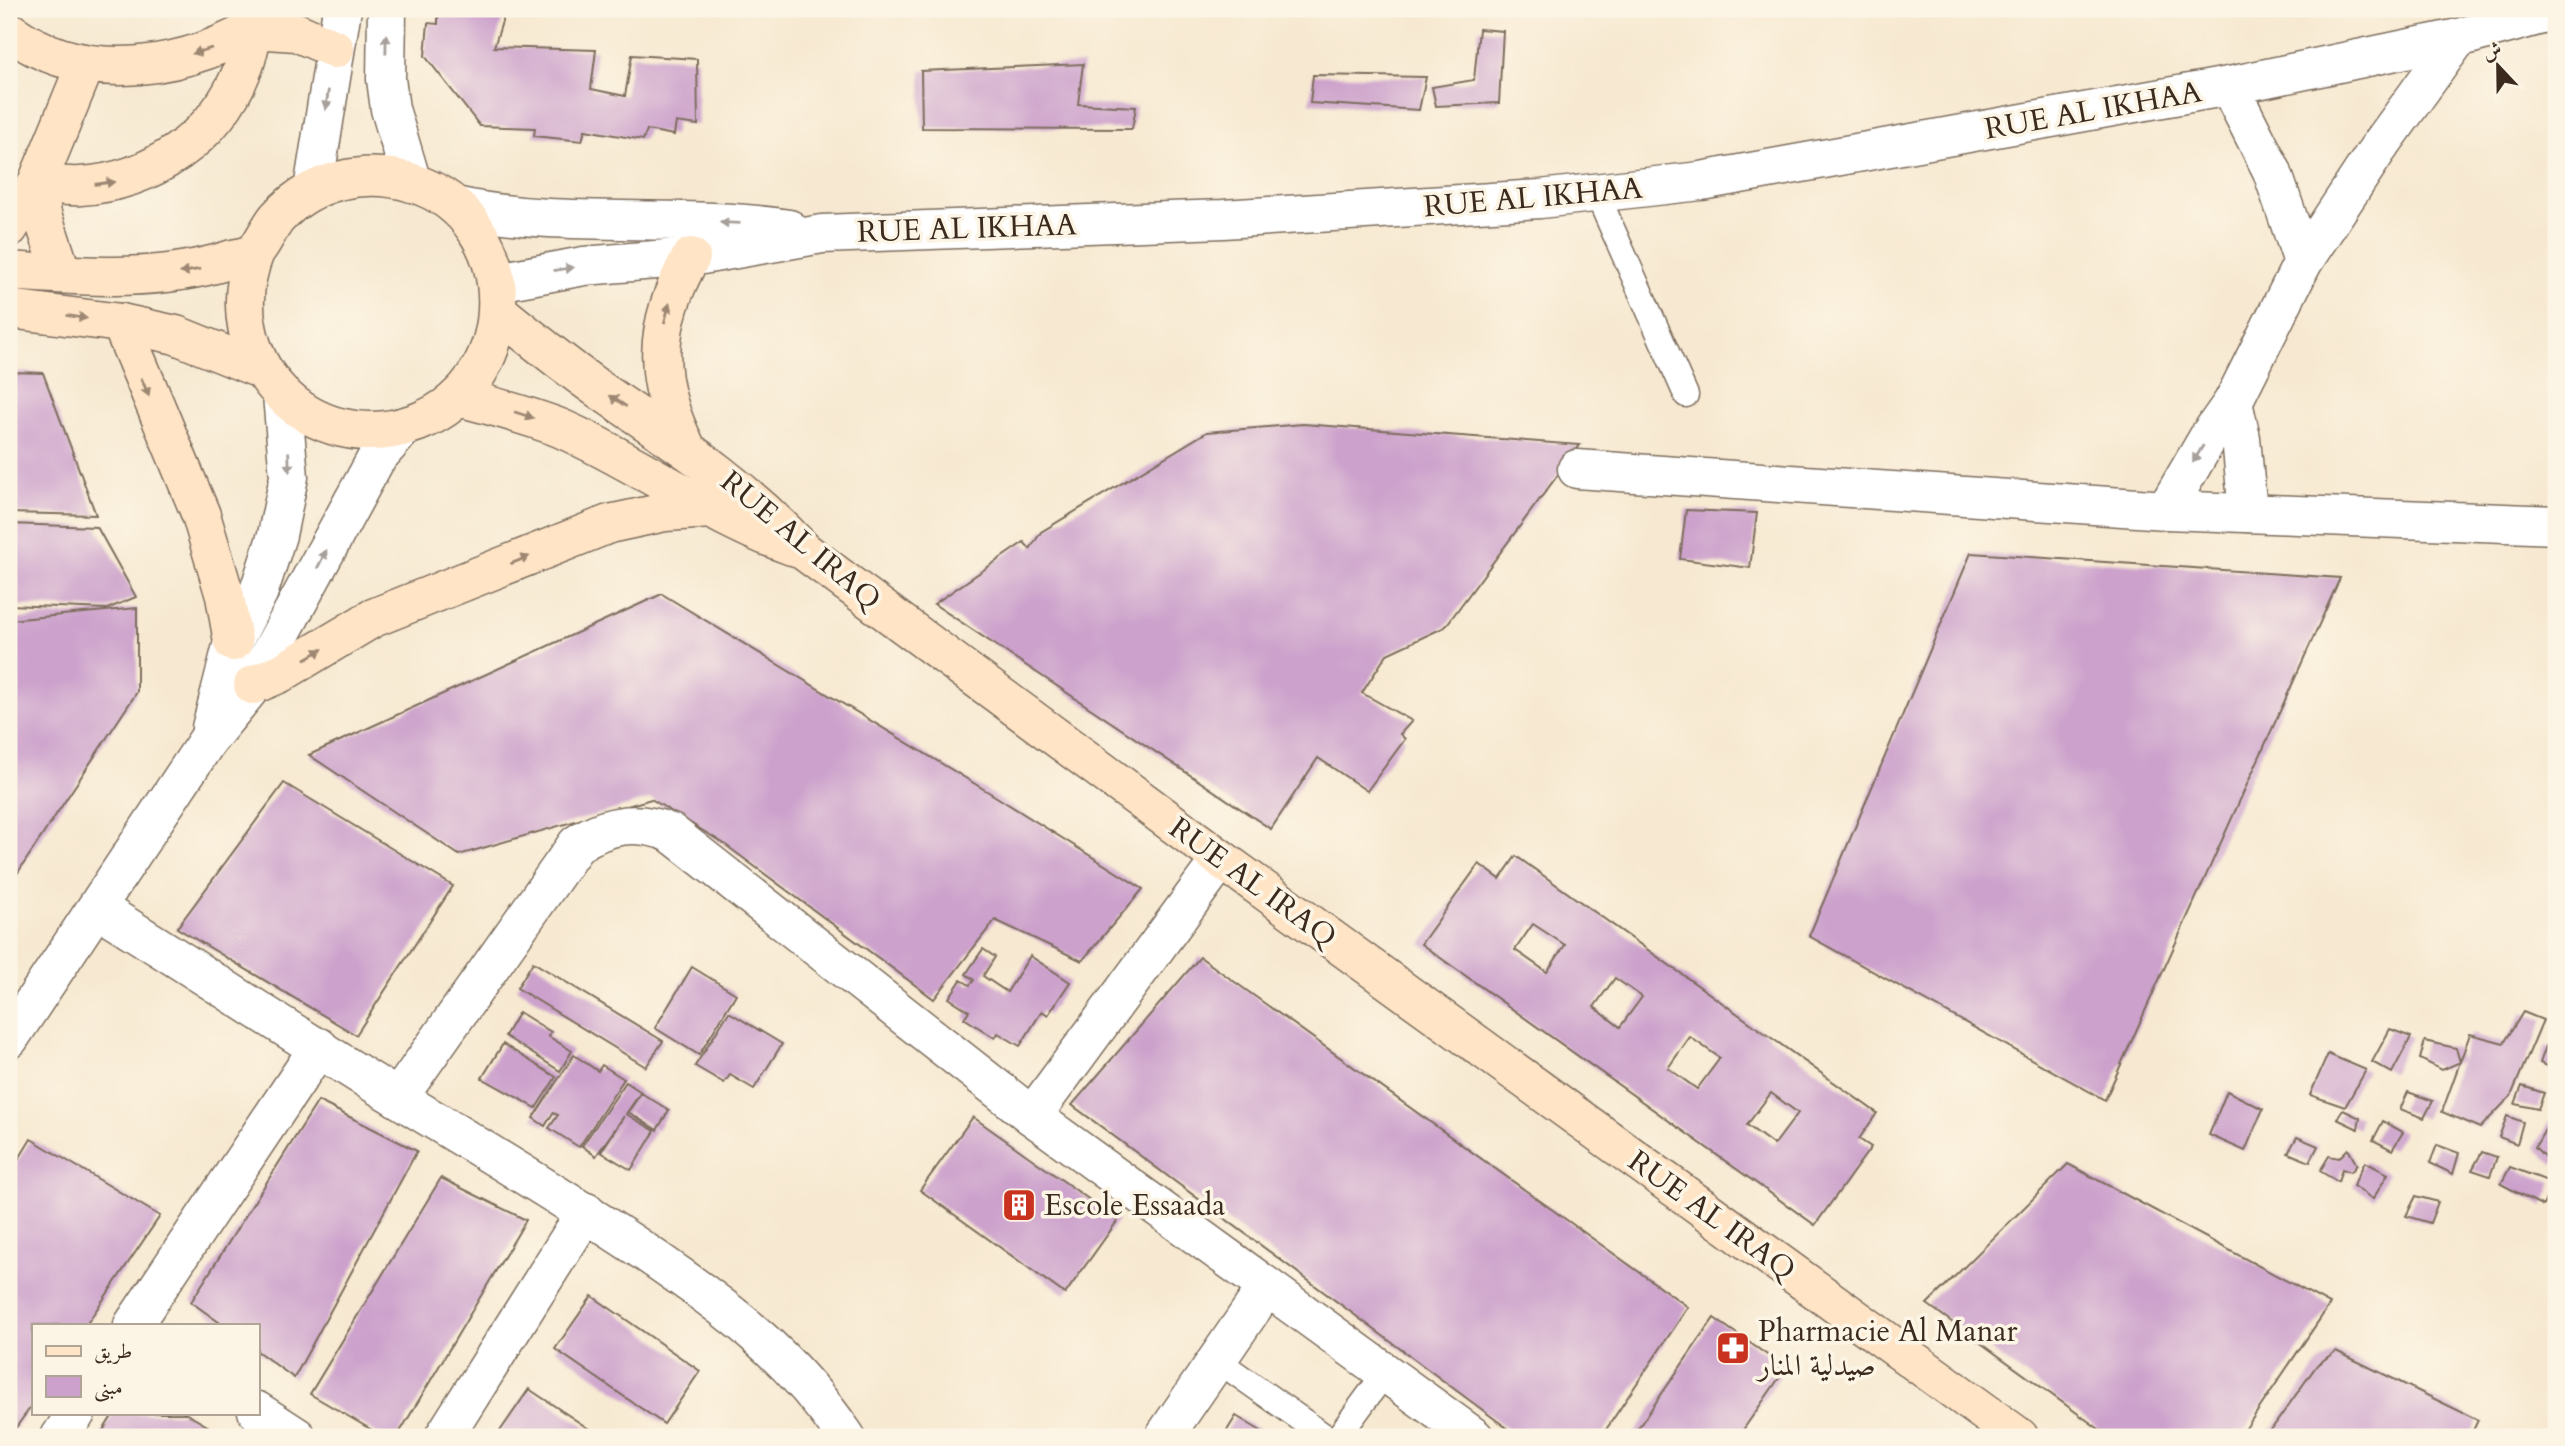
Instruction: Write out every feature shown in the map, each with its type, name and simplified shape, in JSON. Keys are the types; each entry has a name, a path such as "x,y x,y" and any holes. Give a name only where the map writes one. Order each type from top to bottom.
{"street":[{"path":"313,190 342,9"},
{"path":"387,9 386,79 390,109 412,183"},
{"name":"RUE AL IKHAA","path":"498,297 584,266 691,257 822,234 1223,219 1597,194 1701,181 2229,86 2458,38 2556,11"},
{"path":"269,19 335,49"},
{"path":"9,31 39,51 85,66 129,66 172,60 214,47 269,19"},
{"path":"37,183 79,187 122,180 161,164 195,139 223,107 269,19"},
{"path":"2166,510 2209,436 2234,402 2303,262 2377,150 2458,38"},
{"path":"9,228 37,183 85,66"},
{"path":"2229,86 2272,171 2303,262"},
{"path":"208,741 233,642 259,591 277,535 287,488 288,445 272,382 250,343 244,312 246,281 255,252 278,216 313,190 345,179 368,176 412,183 455,206 522,216 758,224 822,234"},
{"path":"37,183 42,214 62,274"},
{"path":"9,309 121,323 176,335 272,382 310,416 344,428 379,430 405,426 428,418 458,397 487,358 498,297 481,236 455,206"},
{"path":"9,271 136,277 177,273 255,252"},
{"path":"687,449 669,408 663,386 660,352 664,319 674,286 691,257"},
{"name":"RUE AL IRAQ","path":"498,297 595,386 687,449 757,502 804,551 1221,859 2020,1437"},
{"path":"121,323 201,515 225,596 233,642"},
{"path":"458,397 524,415 562,429 739,525 804,551"},
{"path":"2234,402 2241,438 2248,513"},
{"path":"9,1039 208,741 253,684 376,459 405,426"},
{"path":"1577,469 2166,510 2556,525"},
{"path":"253,684 281,673 373,618 609,524 637,516 712,509"},
{"path":"398,1098 569,854 588,837 633,824 671,833 1032,1115 1474,1437"},
{"path":"1032,1115 1221,859"},
{"path":"97,908 398,1098 586,1212 727,1309 758,1335 813,1390 846,1437"},
{"path":"134,1324 319,1046"},
{"path":"444,1437 586,1212"},
{"path":"1164,1437 1267,1287"},
{"path":"259,1412 297,1437"},
{"path":"60,1437 75,1414"}],"lane":[{"path":"1597,194 1686,395"},
{"path":"1217,1360 1325,1437"},
{"path":"1338,1437 1385,1373"}],"building":[{"path":"438,9 506,9 494,47 596,50 591,89 625,96 632,55 697,59 698,125 676,122 674,135 647,130 643,140 585,130 582,141 534,136 535,128 480,126 425,56 428,23 438,24"},
{"path":"1479,29 1503,31 1499,103 1436,106 1432,87 1474,80"},
{"path":"1083,64 1078,104 1136,107 1132,129 922,128 921,71"},
{"path":"1313,75 1426,77 1419,110 1310,103"},
{"path":"9,372 43,373 96,515 9,513"},
{"path":"1303,424 1580,445 1445,627 1387,654 1362,693 1412,721 1400,734 1405,739 1367,791 1318,758 1271,829 934,604 1024,542 1030,549 1041,532 1207,432"},
{"path":"1686,510 1757,513 1750,568 1680,559"},
{"path":"9,524 97,527 136,597 107,609 9,605"},
{"path":"1971,553 2340,578 2105,1100 1809,936"},
{"path":"662,594 1143,889 1082,961 995,920 934,999 723,843 651,799 459,855 309,755"},
{"path":"137,608 137,692 9,886 9,620"},
{"path":"284,783 453,886 356,1035 177,928"},
{"path":"1516,856 1877,1113 1859,1139 1871,1147 1815,1225 1421,944 1479,864 1500,879","holes":["1533,924 1565,945 1547,972 1515,950","1615,978 1642,997 1620,1027 1594,1007","1690,1037 1720,1058 1697,1089 1668,1068","1771,1093 1798,1113 1774,1145 1747,1125"]},
{"path":"983,949 995,957 983,976 1007,992 1030,956 1070,982 1048,1015 1042,1011 1020,1046 998,1033 995,1038 964,1018 969,1011 949,998 961,980 970,985 974,980 966,974"},
{"path":"1200,957 1688,1307 1601,1437 1519,1437 1072,1105"},
{"path":"533,962 663,1041 646,1067 517,988"},
{"path":"692,967 736,994 699,1055 655,1028"},
{"path":"519,1012 551,1032 548,1036 572,1051 560,1071 505,1036"},
{"path":"729,1012 782,1044 754,1089 730,1075 724,1083 695,1066"},
{"path":"2523,1012 2543,1020 2511,1096 2480,1128 2442,1112 2470,1034 2504,1043"},
{"path":"2390,1029 2411,1037 2392,1073 2372,1062"},
{"path":"2425,1041 2456,1048 2460,1062 2442,1070 2420,1059"},
{"path":"503,1044 556,1077 536,1108 482,1078"},
{"path":"2546,1046 2556,1050 2556,1071 2540,1063"},
{"path":"2328,1054 2366,1070 2345,1107 2310,1095"},
{"path":"574,1055 598,1071 602,1065 624,1079 579,1147 549,1128 558,1115 553,1113 545,1126 533,1118"},
{"path":"626,1082 641,1092 626,1114 655,1131 631,1170 601,1152 624,1116 596,1156 582,1146"},
{"path":"2522,1086 2544,1093 2538,1109 2515,1104"},
{"path":"2227,1091 2263,1109 2245,1151 2209,1135"},
{"path":"2408,1092 2433,1101 2424,1118 2400,1109"},
{"path":"641,1093 669,1110 657,1130 628,1112"},
{"path":"318,1101 417,1151 294,1378 259,1352 259,1324 222,1324 191,1302"},
{"path":"2343,1110 2360,1118 2358,1129 2337,1119"},
{"path":"2556,1111 2556,1160 2552,1164 2535,1147"},
{"path":"2507,1116 2523,1122 2517,1144 2499,1137"},
{"name":"Escole Essaada","path":"973,1117 1118,1220 1065,1294 920,1190"},
{"path":"2383,1121 2403,1132 2392,1150 2373,1140"},
{"path":"2297,1137 2318,1146 2310,1162 2288,1153"},
{"path":"31,1139 160,1216 87,1324 32,1324 32,1405 9,1437 9,1175"},
{"path":"2437,1145 2459,1153 2453,1174 2430,1163"},
{"path":"2348,1149 2357,1165 2351,1172 2342,1169 2338,1182 2320,1171 2329,1156 2339,1158"},
{"path":"2482,1152 2497,1157 2490,1176 2472,1170"},
{"path":"2365,1162 2388,1174 2373,1199 2353,1186"},
{"path":"2068,1164 2330,1304 2240,1437 2110,1437 1927,1304"},
{"path":"2510,1167 2553,1183 2543,1206 2501,1184"},
{"path":"441,1178 526,1220 397,1437 384,1437 310,1394"},
{"path":"2416,1196 2438,1202 2430,1223 2406,1216"},
{"path":"592,1296 700,1371 664,1424 555,1349"},
{"path":"1714,1318 1786,1368 1738,1437 1632,1437"},
{"path":"2336,1351 2478,1420 2470,1437 2266,1437 2317,1365"},
{"path":"529,1389 601,1437 496,1437"},
{"path":"113,1414 187,1414 226,1437 99,1437"},
{"path":"1236,1416 1271,1437 1223,1437"}],"place":[{"name":"Escole Essaada","path":"1019,1205"},
{"name":"Pharmacie Al Manar صيدلية المنار","path":"1733,1348"}]}
